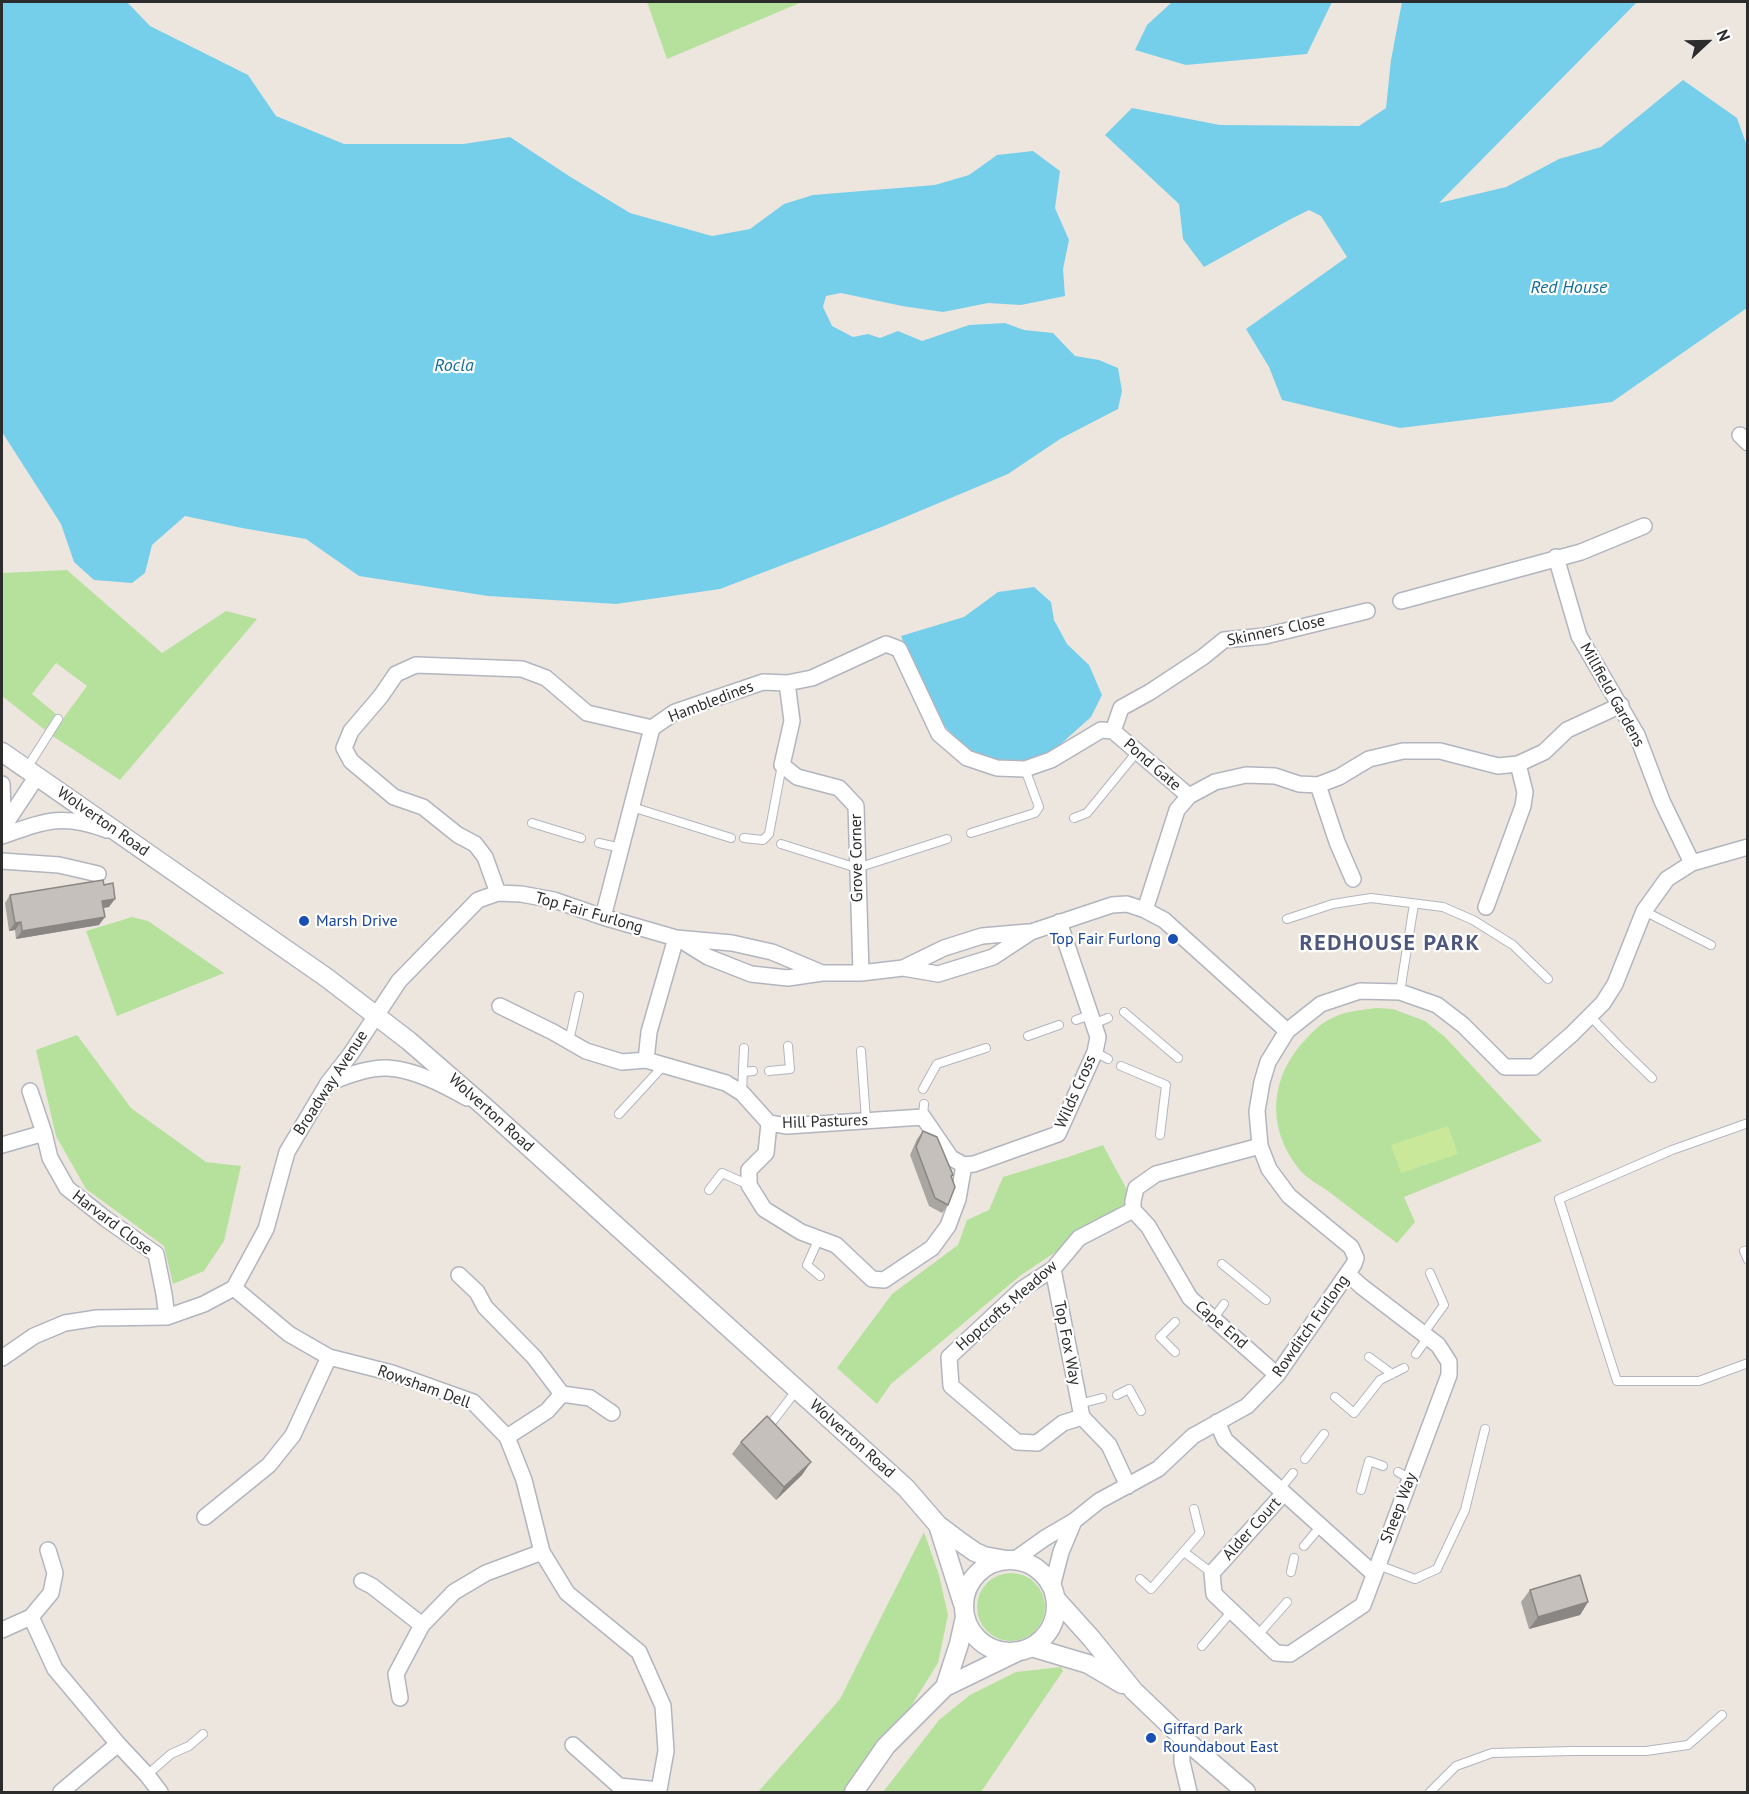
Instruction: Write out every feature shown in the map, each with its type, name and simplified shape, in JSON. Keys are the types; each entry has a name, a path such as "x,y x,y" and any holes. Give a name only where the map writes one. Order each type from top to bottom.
{"street":[{"path":"1401,601 1581,552 1644,526"},
{"name":"Millfield Gardens","path":"1556,558 1580,636 1637,735 1662,801 1692,863"},
{"name":"Skinners Close","path":"1107,730 1120,708 1150,692 1203,657 1224,640 1265,636 1367,611"},
{"name":"Hambledines","path":"603,917 652,728 675,712 763,682 788,683 812,678 886,644 899,649 939,734 967,758 997,768 1024,769 1051,760 1107,730"},
{"path":"376,1016 399,981 478,900 498,893 484,857 475,844 458,835 423,807 394,796 351,761 344,748 351,731 381,696 396,674 416,665 522,669 546,678 587,713 652,728"},
{"path":"782,765 792,721 788,683"},
{"path":"1189,796 1215,782 1246,775 1275,776 1299,784 1318,785 1339,777 1369,759 1403,751 1440,751 1498,766 1518,764 1544,752 1567,730 1621,705"},
{"name":"Pond Gate","path":"1107,730 1189,796 1177,810 1145,910"},
{"name":"Wolverton Road","path":"2,752 327,978 409,1041 906,1488 939,1526 975,1552 1010,1560"},
{"path":"1486,907 1523,806 1525,792 1518,764"},
{"name":"Grove Corner","path":"782,765 797,777 839,788 856,806 861,973"},
{"path":"2,829 31,773"},
{"path":"2,784 2,818"},
{"path":"1318,785 1337,842 1353,879"},
{"path":"2,836 52,820 68,819 89,823 124,836"},
{"name":"Rowditch Furlong","path":"1010,1560 1074,1521 1099,1501 1158,1469 1192,1436 1247,1407 1277,1375 1348,1274 1356,1258 1351,1247 1289,1196 1269,1169 1260,1146 1257,1112 1262,1082 1268,1062 1287,1031 1321,1004 1360,991 1400,992 1437,1005 1463,1025 1505,1067 1534,1067 1603,1003 1615,984 1644,911 1667,879 1692,863 1748,847"},
{"path":"2,861 59,864 98,874"},
{"name":"Top Fair Furlong","path":"498,893 521,894 554,900 676,938 732,943 772,952 822,973"},
{"name":"Top Fair Furlong","path":"676,938 708,957 751,974 788,978 822,973 861,973 903,969 938,974 993,957 1031,932 1112,905 1127,904 1164,920 1287,1031"},
{"name":"Wilds Cross","path":"964,1165 974,1164 1058,1134 1101,1055 1098,1037 1086,1020 1059,922"},
{"name":"Top Fair Furlong","path":"903,969 944,948 981,936 1031,932"},
{"path":"646,1060 649,1032 676,938"},
{"name":"Hill Pastures","path":"500,1006 586,1051 622,1062 646,1060 726,1083 742,1094 769,1123 787,1126 866,1120 924,1110 951,1158 964,1165"},
{"name":"Broadway Avenue","path":"234,1288 266,1229 287,1152 328,1083 376,1016"},
{"path":"328,1083 358,1072 387,1068 406,1071 432,1080 486,1108"},
{"name":"Harvard Close","path":"30,1091 50,1158 67,1188 156,1254 167,1317"},
{"path":"769,1123 766,1153 749,1170 749,1185 764,1209 801,1232 836,1245 872,1279 884,1280 932,1248 948,1226 958,1199 964,1165"},
{"path":"2,1145 44,1133"},
{"path":"1133,1210 1132,1201 1136,1188 1156,1174 1260,1146"},
{"name":"Hopcrofts Meadow","path":"1080,1410 1037,1443 1017,1442 951,1386 949,1358 1022,1288 1053,1269 1079,1238 1133,1210"},
{"name":"Cape End","path":"1133,1210 1148,1226 1190,1298 1191,1305 1213,1319 1277,1375"},
{"name":"Top Fox Way","path":"1053,1269 1080,1410"},
{"name":"Sheep Way","path":"1348,1274 1438,1346 1449,1362 1449,1375 1404,1475 1376,1570"},
{"path":"459,1275 477,1292 484,1306 534,1357 562,1394 590,1398 612,1413"},
{"path":"2,1358 34,1336 65,1323 97,1318 167,1317 204,1304 234,1288"},
{"name":"Rowsham Dell","path":"234,1288 289,1334 329,1357 392,1373 473,1402 507,1437 524,1480 542,1552 567,1593 639,1652 663,1706 666,1751 659,1791 619,1786 573,1745"},
{"path":"205,1517 269,1465 293,1435 329,1357"},
{"path":"507,1437 547,1411 562,1394"},
{"path":"1080,1410 1109,1444 1128,1486"},
{"path":"1217,1422 1225,1440 1320,1527 1376,1570"},
{"name":"Alder Court","path":"1282,1491 1212,1574 1214,1594 1276,1653 1290,1653 1362,1605 1376,1570"},
{"name":"Rowditch Furlong","path":"1054,1593 1060,1552 1074,1521"},
{"name":"Wolverton Road","path":"939,1526 964,1612"},
{"path":"2,1630 31,1617 51,1593 55,1574 48,1550"},
{"path":"400,1698 396,1674 422,1625 454,1592 486,1573 542,1552"},
{"path":"945,1687 959,1644 966,1592 972,1580 981,1570 993,1563 1010,1560 1026,1563 1046,1577 1054,1593 1134,1691 1182,1737 1246,1792"},
{"path":"362,1581 372,1586 422,1625"},
{"path":"854,1792 886,1746 945,1687 1043,1638 1051,1626 1055,1612 1054,1593"},
{"path":"964,1612 971,1630 980,1641 992,1649 1006,1652 1025,1649 1088,1664 1134,1691"},
{"path":"31,1617 56,1669 160,1792"},
{"path":"1182,1737 1182,1762 1189,1792"},
{"path":"61,1792 118,1744"}],"lane":[{"path":"31,773 58,719"},
{"path":"1074,818 1087,813 1137,752"},
{"path":"744,838 763,840 769,834 782,765"},
{"path":"971,833 1035,813 1039,807 1024,769"},
{"path":"632,807 731,838"},
{"path":"532,823 581,838"},
{"path":"781,844 857,868 946,838"},
{"path":"599,843 621,848"},
{"path":"1287,919 1333,904 1371,898 1443,907 1473,920 1513,945 1548,979"},
{"path":"1400,992 1414,904"},
{"path":"1644,911 1711,945"},
{"path":"569,1041 579,996"},
{"path":"1124,1012 1178,1058"},
{"path":"1590,1016 1652,1078"},
{"path":"1086,1020 1108,1018"},
{"path":"1028,1036 1059,1025"},
{"path":"770,1071 790,1069 788,1046"},
{"path":"742,1094 744,1047"},
{"path":"923,1089 937,1064 986,1048"},
{"path":"861,1051 866,1120"},
{"path":"619,1114 664,1065"},
{"path":"1122,1066 1166,1085 1160,1136"},
{"path":"743,1072 753,1071"},
{"path":"1748,1123 1672,1150 1559,1199 1617,1381 1699,1381 1748,1364"},
{"path":"709,1190 722,1173 749,1185"},
{"path":"819,1239 807,1265 820,1276"},
{"path":"1748,1250 1744,1251 1748,1260"},
{"path":"1222,1264 1266,1300"},
{"path":"1416,1354 1444,1305 1430,1273"},
{"path":"1236,1289 1242,1282"},
{"path":"1213,1319 1224,1304"},
{"path":"1175,1322 1160,1337 1175,1352"},
{"path":"1369,1357 1392,1374"},
{"path":"1335,1397 1354,1413 1380,1380 1404,1368"},
{"path":"1117,1395 1129,1389 1141,1411"},
{"path":"776,1432 769,1426 797,1390"},
{"path":"1080,1410 1102,1398"},
{"path":"1376,1570 1415,1579 1437,1569 1466,1510 1485,1429"},
{"path":"1305,1460 1324,1434"},
{"path":"1360,1490 1369,1461 1383,1466"},
{"path":"1282,1491 1293,1473"},
{"path":"1140,1579 1151,1590 1200,1533 1194,1509"},
{"path":"1304,1546 1320,1527"},
{"path":"1184,1552 1212,1574"},
{"path":"1291,1572 1294,1558"},
{"path":"1258,1635 1287,1602"},
{"path":"1202,1646 1232,1611"},
{"path":"1430,1792 1456,1766 1492,1753 1646,1751 1688,1745 1722,1715"},
{"path":"147,1775 171,1754 189,1746 203,1734"}],"green space":[{"path":"647,2 802,2 667,59"},
{"path":"67,570 162,653 226,611 257,619 120,780 51,735 87,686 56,663 32,694 56,714 45,730 2,696 2,573"},
{"path":"132,917 148,921 224,973 117,1016 86,931"},
{"path":"1376,1008 1393,1009 1425,1021 1445,1037 1542,1141 1404,1197 1415,1222 1397,1243 1299,1169 1288,1153 1277,1119 1276,1102 1285,1068 1307,1038 1322,1024 1337,1016"},
{"path":"77,1035 131,1108 206,1162 241,1166 224,1241 204,1271 173,1284 164,1246 86,1189 56,1136 36,1050"},
{"path":"1448,1126 1458,1154 1401,1173 1391,1145"},
{"path":"1103,1145 1133,1201 1021,1275 891,1384 877,1404 837,1368 892,1294 958,1245 967,1220 989,1210 1003,1177"},
{"path":"924,1532 939,1575 948,1615 938,1663 886,1746 854,1792 758,1792 840,1699"},
{"path":"1004,1573 1018,1573 1030,1578 1040,1588 1045,1607 1040,1626 1030,1636 1018,1641 1004,1641 992,1636 982,1626 977,1614 977,1600 982,1588 992,1578"},
{"path":"1061,1667 1063,1671 981,1792 883,1792 939,1720 970,1695 1016,1672"}],"water":[{"name":"Rocla","path":"2,2 127,2 150,26 248,75 276,116 344,144 463,144 510,137 630,213 712,236 750,229 784,204 813,195 935,185 969,175 997,155 1033,151 1060,171 1055,208 1069,240 1063,269 1065,296 1021,305 988,303 943,312 841,293 826,296 823,307 832,326 853,337 868,334 880,338 898,331 922,341 969,325 1005,323 1024,330 1053,333 1075,356 1099,360 1118,368 1122,391 1118,409 1060,439 1008,474 884,526 720,589 616,604 488,596 359,576 306,539 185,516 152,545 145,573 132,583 94,580 74,562 61,524 2,432"},
{"path":"1172,2 1332,2 1307,54 1186,65 1135,50 1147,25"},
{"name":"Red House","path":"1402,2 1637,2 1439,203 1506,187 1559,159 1601,147 1683,80 1737,118 1747,146 1747,308 1612,402 1400,428 1282,400 1269,367 1246,329 1347,257 1321,216 1309,210 1204,267 1183,239 1179,204 1105,135 1132,108 1220,125 1359,126 1386,108 1391,60"},
{"path":"1034,587 1051,602 1054,620 1067,644 1089,665 1102,695 1091,717 1053,751 1009,766 971,754 933,714 901,636 964,617 998,592"}],"building":[{"path":"103,880 104,885 113,883 115,899 102,901 105,917 22,931 21,922 15,923 10,895"},
{"path":"923,1131 937,1137 953,1175 951,1176 955,1187 948,1205 935,1198 916,1147"},
{"path":"767,1416 811,1462 784,1487 741,1442"},
{"path":"1580,1575 1588,1602 1538,1617 1530,1590"}],"place":[{"name":"Marsh Drive","path":"304,921"},
{"name":"Top Fair Furlong","path":"1173,939"},
{"name":"Giffard Park Roundabout East","path":"1151,1738"}],"district":[{"name":"REDHOUSE PARK","path":"1390,944"}]}
